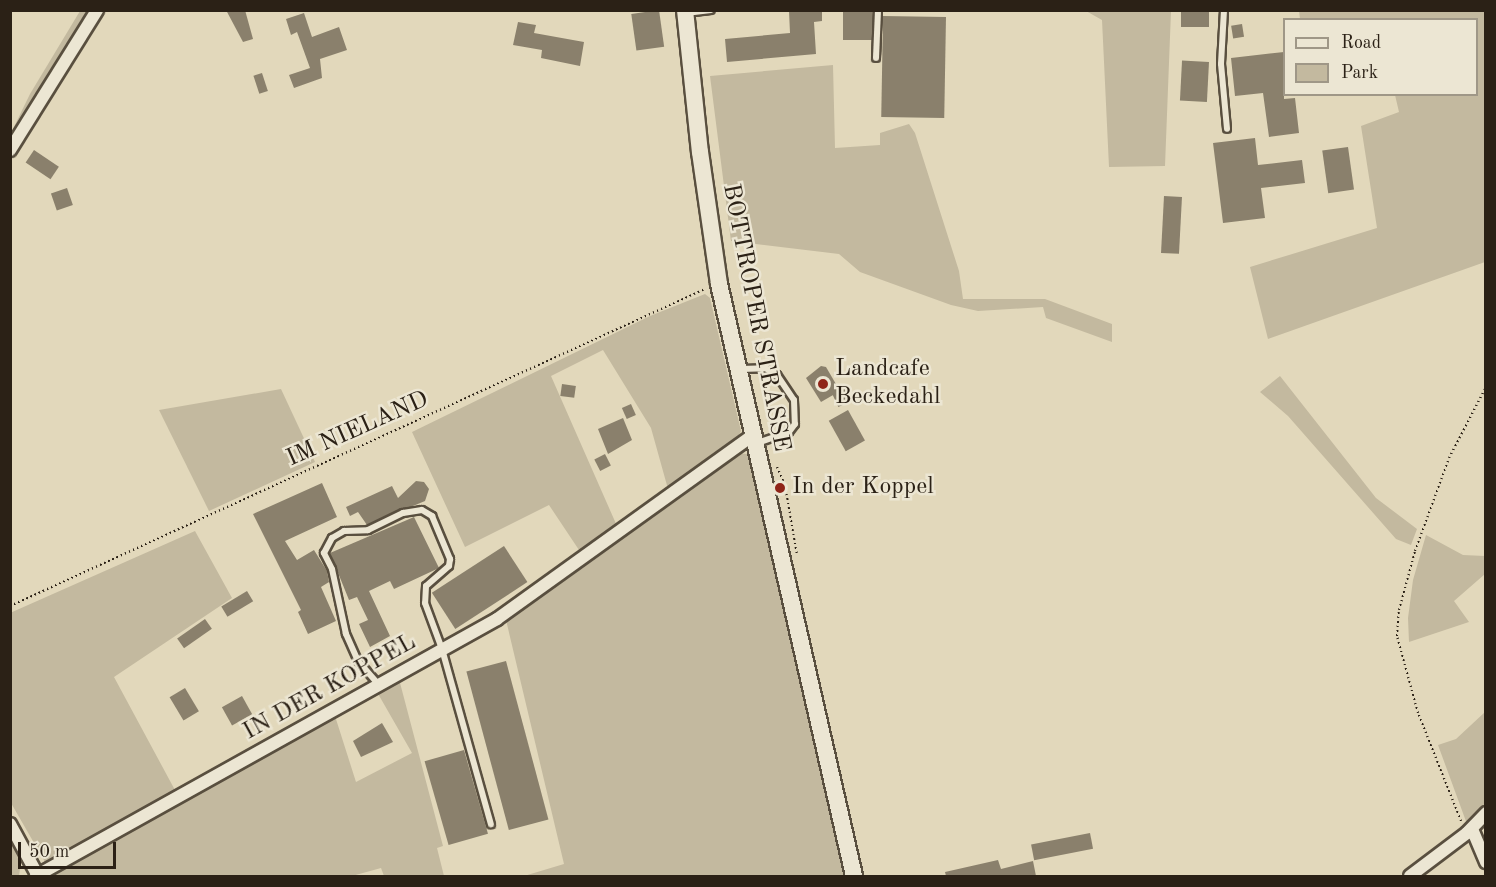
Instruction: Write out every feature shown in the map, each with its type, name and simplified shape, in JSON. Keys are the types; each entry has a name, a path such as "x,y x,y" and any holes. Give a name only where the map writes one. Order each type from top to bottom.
{"main road":[{"name":"BOTTROPER STRASSE","path":"685,12 699,152 719,284 854,876"}],"street":[{"path":"10,150 97,10"},
{"name":"IN DER KOPPEL","path":"37,876 497,619 753,440"},
{"path":"1410,876 1470,831 1485,813"},
{"path":"10,824 37,876"},
{"path":"1470,831 1485,862"}],"lane":[{"path":"685,12 711,10"},
{"path":"876,58 878,10"},
{"path":"1224,10 1221,64 1227,129"},
{"path":"738,369 765,368 777,375 794,400 795,424 789,432 753,440"},
{"path":"379,685 358,661 346,634 332,569 324,552 332,538 344,531 368,530 412,510 422,510 432,516 450,559 449,566 423,593 442,650 491,824"}],"path":[{"name":"IM NIELAND","path":"10,606 679,298 719,284"},
{"path":"1470,831 1418,712 1397,636 1399,610 1415,551 1449,458 1485,387"}],"green space":[{"path":"80,11 91,11 11,142 11,133 30,94"},
{"path":"1086,11 1171,11 1165,166 1109,167 1102,20"},
{"path":"1299,11 1485,11 1485,262 1268,339 1250,267 1377,228 1361,126 1399,112 1395,96 1478,96 1478,18 1300,18"},
{"path":"833,65 835,148 880,145 880,133 909,124 915,133 959,271 963,299 1045,299 1112,324 1112,342 1046,318 1043,307 978,311 951,305 860,272 839,254 731,241 710,76"},
{"path":"705,294 710,298 741,431 736,441 668,489 651,428 603,350 551,376 617,526 581,553 549,505 465,547 412,432 650,316"},
{"path":"1280,376 1376,498 1417,529 1411,545 1396,539 1288,416 1260,392"},
{"path":"281,389 315,462 209,511 159,410"},
{"path":"736,453 748,454 845,876 524,876 564,864 506,620"},
{"path":"195,531 232,598 114,677 176,792 45,862 11,803 10,613"},
{"path":"1426,535 1463,555 1485,556 1485,574 1454,601 1469,622 1409,642 1408,618 1413,580"},
{"path":"399,679 443,846 437,848 444,876 384,876 381,868 352,876 52,876 335,716 356,782 412,753 377,692"},
{"path":"1485,712 1485,803 1467,824 1438,745 1456,739"},
{"path":"10,841 21,861 19,876 11,876"}],"building":[{"path":"226,10 245,10 253,39 243,42"},
{"path":"659,10 664,47 636,51 631,14"},
{"path":"822,10 822,21 814,22 816,54 727,62 725,39 790,33 789,11"},
{"path":"843,10 873,10 873,40 843,40"},
{"path":"1181,10 1209,10 1209,27 1181,27"},
{"path":"304,13 312,37 339,27 347,50 320,59 322,78 294,88 289,75 310,68 297,32 291,35 286,19"},
{"path":"883,16 946,17 944,118 881,117"},
{"path":"518,22 536,25 534,33 584,42 580,66 541,58 542,50 513,45"},
{"path":"1242,24 1244,37 1233,39 1231,26"},
{"path":"1283,52 1283,96 1284,99 1295,98 1299,133 1269,137 1263,93 1235,96 1231,58"},
{"path":"1182,61 1209,62 1207,102 1180,101"},
{"path":"262,73 268,91 259,94 253,76"},
{"path":"1255,138 1258,165 1302,160 1305,183 1261,188 1265,218 1223,223 1213,143"},
{"path":"1348,147 1354,190 1328,193 1322,151"},
{"path":"34,150 59,167 50,179 26,162"},
{"path":"67,188 73,205 57,211 51,194"},
{"path":"1164,196 1182,197 1179,254 1161,253"},
{"path":"821,366 826,367 840,391 821,402 806,378"},
{"path":"562,384 576,386 574,398 560,396"},
{"path":"846,388 852,401 838,407 832,394"},
{"path":"631,404 636,415 627,419 622,408"},
{"path":"848,410 865,441 846,451 829,421"},
{"path":"623,418 632,440 608,454 598,429"},
{"path":"605,454 611,466 600,471 594,459"},
{"path":"416,481 424,482 429,489 425,501 367,525 358,512 350,516 346,507 392,486 398,498"},
{"path":"322,483 337,517 285,541 297,560 314,550 327,571 329,582 321,587 336,621 308,634 298,612 301,610 253,514"},
{"path":"414,517 439,568 394,589 390,581 369,591 390,636 370,647 359,624 368,620 357,597 349,600 330,553"},
{"path":"504,546 527,582 455,629 432,593"},
{"path":"247,591 253,601 227,617 221,606"},
{"path":"205,619 212,629 184,648 177,639"},
{"path":"506,661 548,819 509,830 466,672"},
{"path":"185,688 199,711 183,720 170,697"},
{"path":"242,696 252,714 232,726 222,707"},
{"path":"382,723 393,742 361,757 353,741"},
{"path":"464,750 488,834 449,845 425,761"},
{"path":"1090,833 1093,849 1034,860 1031,844"},
{"path":"998,860 1001,869 1033,861 1036,876 946,876 945,872"}],"place":[{"name":"Landcafe Beckedahl","path":"823,384"},
{"name":"In der Koppel","path":"780,488"}]}
